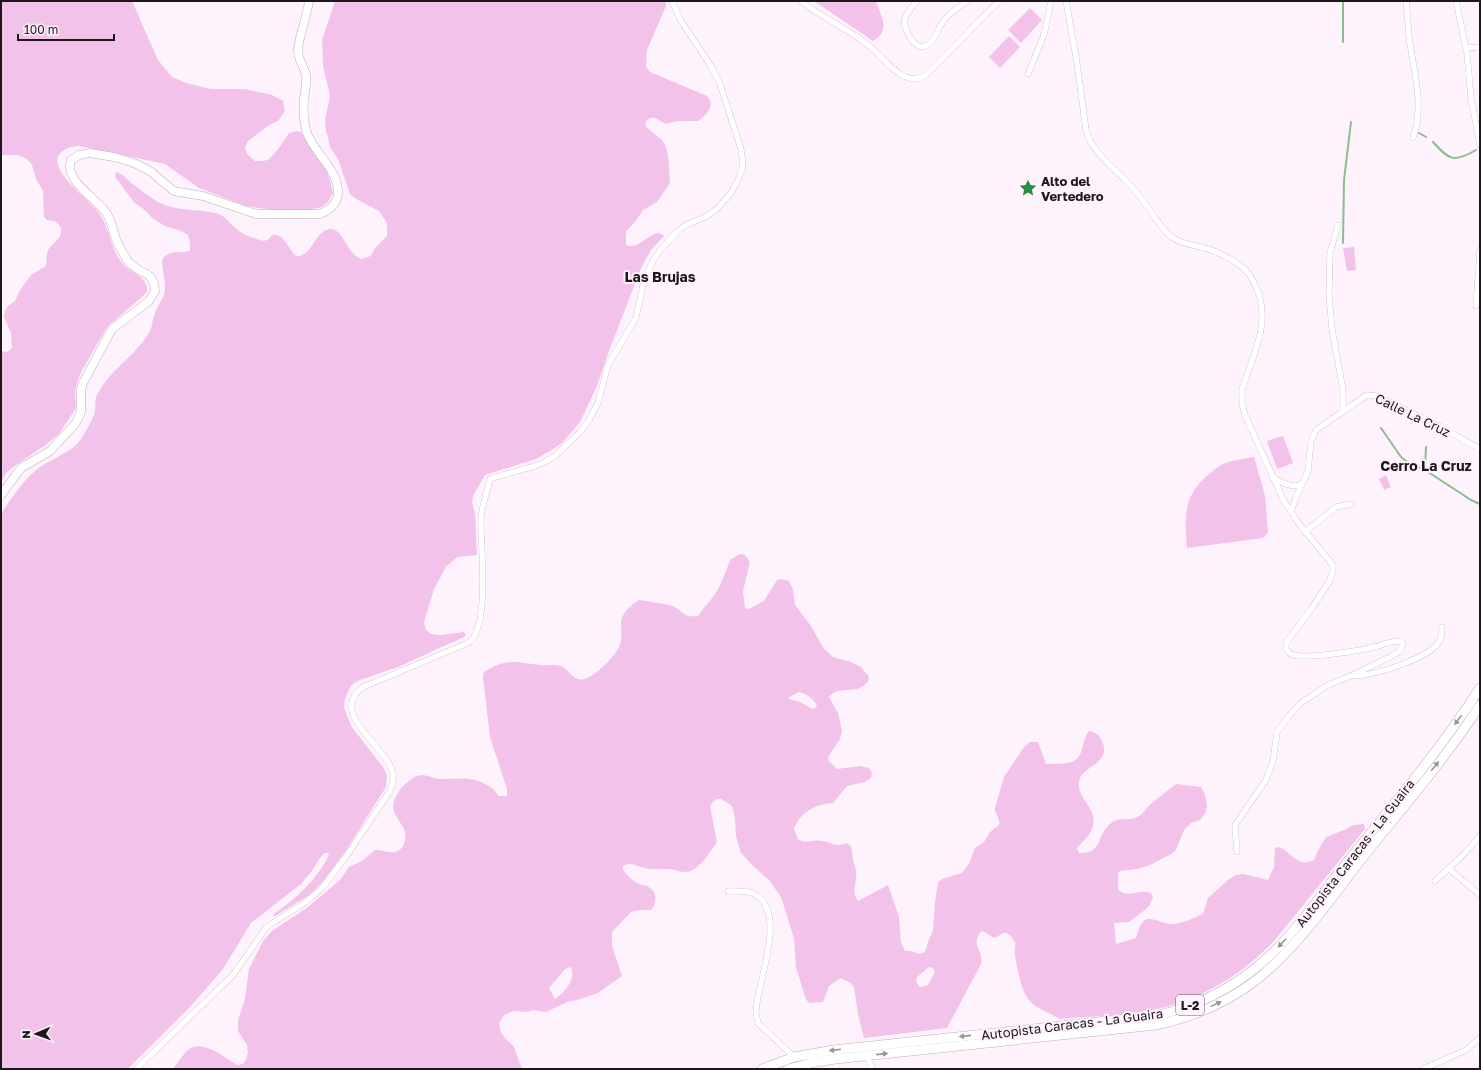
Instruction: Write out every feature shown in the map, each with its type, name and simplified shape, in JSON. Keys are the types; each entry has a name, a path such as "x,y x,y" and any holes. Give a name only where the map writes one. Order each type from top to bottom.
{"highway":[{"name":"Autopista Caracas - La Guaira","path":"762,1069 794,1057 834,1050 1138,1018 1170,1012 1216,994 1254,969 1290,934 1437,749 1480,688"},
{"name":"Autopista Caracas - La Guaira","path":"788,1069 811,1063 867,1056 1156,1025 1191,1015 1220,1002 1260,976 1298,940 1444,755 1480,705"}],"main road":[{"path":"1,495 21,468 50,451 76,423 81,412 81,389 83,383 109,333 149,301 155,291 152,278 130,264 121,250 112,224 106,213 75,181 70,169 71,160 79,155 90,153 114,157 134,163 150,171 174,191 203,196 256,214 320,214 326,212 336,201 338,191 337,183 327,164 310,139 306,126 304,107 306,79 298,51 309,1"}],"street":[{"path":"136,1069 233,975 266,928 306,902 322,888 347,855 390,791 394,778 388,760 371,741 351,711 354,695 363,687 468,643 476,636 480,621 483,572 482,513 490,479 547,461 580,432 598,404 608,365 636,318 644,280 653,261 660,250 679,230 686,225 707,216 718,208 731,193 740,176 743,160 738,138 723,93 711,66 681,21 672,1"},
{"path":"801,1 818,14 864,41 901,74 919,79 926,75 999,1"},
{"path":"917,1 906,14 904,22 913,43 921,47 931,43 944,20 957,8 968,1"},
{"path":"1028,74 1044,35 1051,1"},
{"path":"1066,1 1077,64 1086,130 1089,140 1107,162 1136,191 1170,236 1180,242 1212,250 1236,262 1247,272 1257,290 1263,314 1262,328 1260,338 1242,389 1241,398 1245,414 1284,501 1305,532 1331,562 1333,571 1329,582 1286,643 1286,649 1294,655 1308,656 1372,648 1396,640 1403,643 1400,650 1390,657 1353,675 1333,682 1301,703 1280,728 1277,732 1273,761 1266,780 1235,826 1237,852"},
{"path":"1406,1 1409,36 1419,109 1417,126 1413,138"},
{"path":"1456,1 1466,48 1471,98 1480,145"},
{"path":"1466,48 1480,47"},
{"path":"1338,225 1330,253 1329,296 1332,329 1343,390 1343,411"},
{"path":"1476,306 1480,250"},
{"name":"Calle La Cruz","path":"1291,512 1308,471 1310,447 1313,436 1320,426 1367,395 1377,396 1441,427 1480,449"},
{"path":"1272,477 1286,485 1301,485"},
{"path":"1305,532 1336,507 1351,504"},
{"path":"1353,675 1372,674 1420,657 1440,641 1442,627"},
{"path":"1435,881 1449,869 1480,836"},
{"path":"1449,869 1480,895"},
{"path":"728,891 752,893 761,899 768,910 770,945 756,1014 758,1023 794,1057"},
{"path":"1423,1069 1466,1050 1480,1038"},
{"path":"867,1056 872,1069"}],"shaded area":[{"path":"1,1 132,1 158,60 172,77 186,83 211,89 245,89 272,95 283,101 285,111 278,121 269,125 248,141 245,147 247,154 255,161 264,161 269,159 279,148 289,133 298,131 302,133 309,146 325,167 333,193 328,202 322,207 307,210 274,210 246,206 199,188 165,164 80,146 74,146 63,151 59,155 57,162 59,169 72,186 99,213 106,225 112,245 118,257 125,267 145,281 147,291 107,327 80,374 75,390 76,408 59,434 7,472 1,482 1,351 7,352 12,347 11,333 4,317 5,311 8,306 15,301 20,290 31,275 46,266 47,253 61,234 61,230 60,226 55,221 47,220 44,217 43,191 36,179 32,165 27,159 18,155 1,155"},
{"path":"335,1 666,1 666,6 647,50 646,67 650,72 707,96 711,103 707,113 698,121 677,121 666,124 655,118 650,118 646,121 645,126 662,140 665,145 668,155 670,183 657,202 643,210 635,222 626,231 626,245 631,246 639,244 651,236 659,233 664,236 651,250 642,266 597,386 580,422 562,443 536,459 485,475 473,496 472,502 475,513 477,555 457,557 446,567 434,589 424,622 426,630 431,634 441,635 464,632 466,636 398,667 360,680 350,687 345,699 344,707 351,726 383,767 387,775 386,787 345,852 322,883 308,896 273,916 306,887 319,872 329,855 328,853 325,853 320,858 301,884 251,923 223,969 189,1008 128,1069 1,1069 1,514 16,491 35,471 78,443 93,418 96,398 103,385 137,349 150,331 155,312 165,292 162,265 163,258 173,253 190,251 188,235 165,226 152,218 146,211 134,202 115,177 116,172 152,198 165,205 219,214 242,233 264,241 269,239 272,235 280,236 296,256 302,255 306,252 325,230 331,229 339,233 352,252 361,259 371,256 375,248 387,236 387,223 379,211 356,199 350,194 338,159 330,147 326,132 325,119 330,97 323,66 322,40"},
{"path":"814,1 876,1 883,23 882,33 873,41"},
{"path":"1030,8 1042,20 1021,43 1008,30"},
{"path":"1009,36 1020,47 1000,68 989,57"},
{"path":"1354,247 1356,270 1347,271 1343,248"},
{"path":"1283,436 1293,463 1277,469 1267,441"},
{"path":"1254,457 1265,496 1268,532 1263,538 1187,548 1187,508 1193,491 1217,467 1227,463"},
{"path":"1386,475 1391,487 1384,490 1379,479"},
{"path":"740,554 745,555 750,562 743,591 745,608 749,609 764,601 777,580 780,579 789,581 793,590 795,605 811,626 824,649 833,657 851,662 861,667 869,677 868,682 860,688 838,691 829,697 838,713 842,731 840,739 828,757 829,761 837,769 860,766 869,768 872,773 871,778 865,782 847,786 833,803 821,805 809,810 800,818 794,829 798,839 804,842 818,841 837,845 846,843 849,844 852,850 856,870 854,890 858,901 888,885 899,917 901,942 905,951 911,951 919,954 925,952 933,931 938,882 942,879 962,873 969,864 975,848 984,842 990,832 999,825 995,808 1004,777 1024,747 1030,742 1038,742 1046,764 1063,764 1077,759 1089,731 1099,736 1101,739 1104,747 1101,759 1081,776 1079,781 1081,794 1091,811 1094,823 1088,836 1077,848 1079,853 1087,853 1092,851 1110,824 1116,820 1131,819 1139,816 1152,803 1176,784 1201,787 1205,795 1207,805 1206,812 1200,820 1191,823 1184,830 1175,851 1150,865 1137,869 1120,871 1118,873 1118,889 1122,892 1129,894 1147,892 1151,893 1153,897 1150,905 1129,922 1114,923 1116,944 1136,938 1140,926 1146,920 1150,919 1173,924 1203,914 1208,898 1229,879 1236,875 1243,874 1268,880 1274,867 1275,848 1280,847 1296,859 1309,862 1314,860 1326,837 1353,825 1364,824 1365,829 1274,941 1264,951 1243,969 1219,985 1194,997 1166,1007 1129,1014 1060,1019 1035,1006 1028,999 1021,984 1015,953 1015,942 1011,937 1006,933 1002,933 996,937 992,937 982,931 977,940 981,955 981,964 947,1028 864,1038 858,1014 854,987 851,983 841,978 829,986 823,1002 810,1003 806,1000 796,967 794,938 781,897 769,880 741,853 736,836 735,818 732,806 721,799 717,799 710,806 717,842 699,866 689,871 680,872 671,869 648,869 630,864 623,866 623,870 631,879 638,884 647,886 653,891 655,894 655,904 651,910 631,912 612,932 612,946 622,976 598,993 567,1002 546,1012 533,1010 528,1012 513,1011 504,1015 499,1023 501,1032 514,1047 522,1069 173,1069 189,1049 201,1046 220,1054 238,1065 243,1064 246,1060 248,1052 247,1045 238,1031 238,1021 245,999 249,969 263,941 272,931 308,907 341,879 349,867 362,861 375,850 394,852 403,846 406,838 405,832 393,809 398,793 408,781 419,775 438,779 468,779 486,785 493,789 499,796 507,796 507,789 490,737 483,677 484,672 499,664 518,662 561,666 575,678 587,678 602,668 616,652 621,641 621,619 633,604 639,600 660,603 672,606 686,615 698,616 718,589 730,560","holes":["799,692 810,697 817,706 813,709 798,701 789,699 789,697","571,967 571,981 566,989 555,999 549,988 565,969","929,967 933,968 935,972 928,985 920,987 916,982 917,977"]}],"waterway":[{"path":"1343,1 1343,42"},
{"path":"1343,243 1344,180 1351,122"},
{"path":"1419,133 1426,137"},
{"path":"1433,142 1443,153 1452,158 1462,157 1476,150"},
{"path":"1381,428 1401,457 1407,462 1425,470 1471,500 1480,504"},
{"path":"1425,470 1426,447"}],"place":[{"name":"Alto del Vertedero","path":"1028,188"}],"district":[{"name":"Las Brujas","path":"660,276"},
{"name":"Cerro La Cruz","path":"1426,465"}]}
